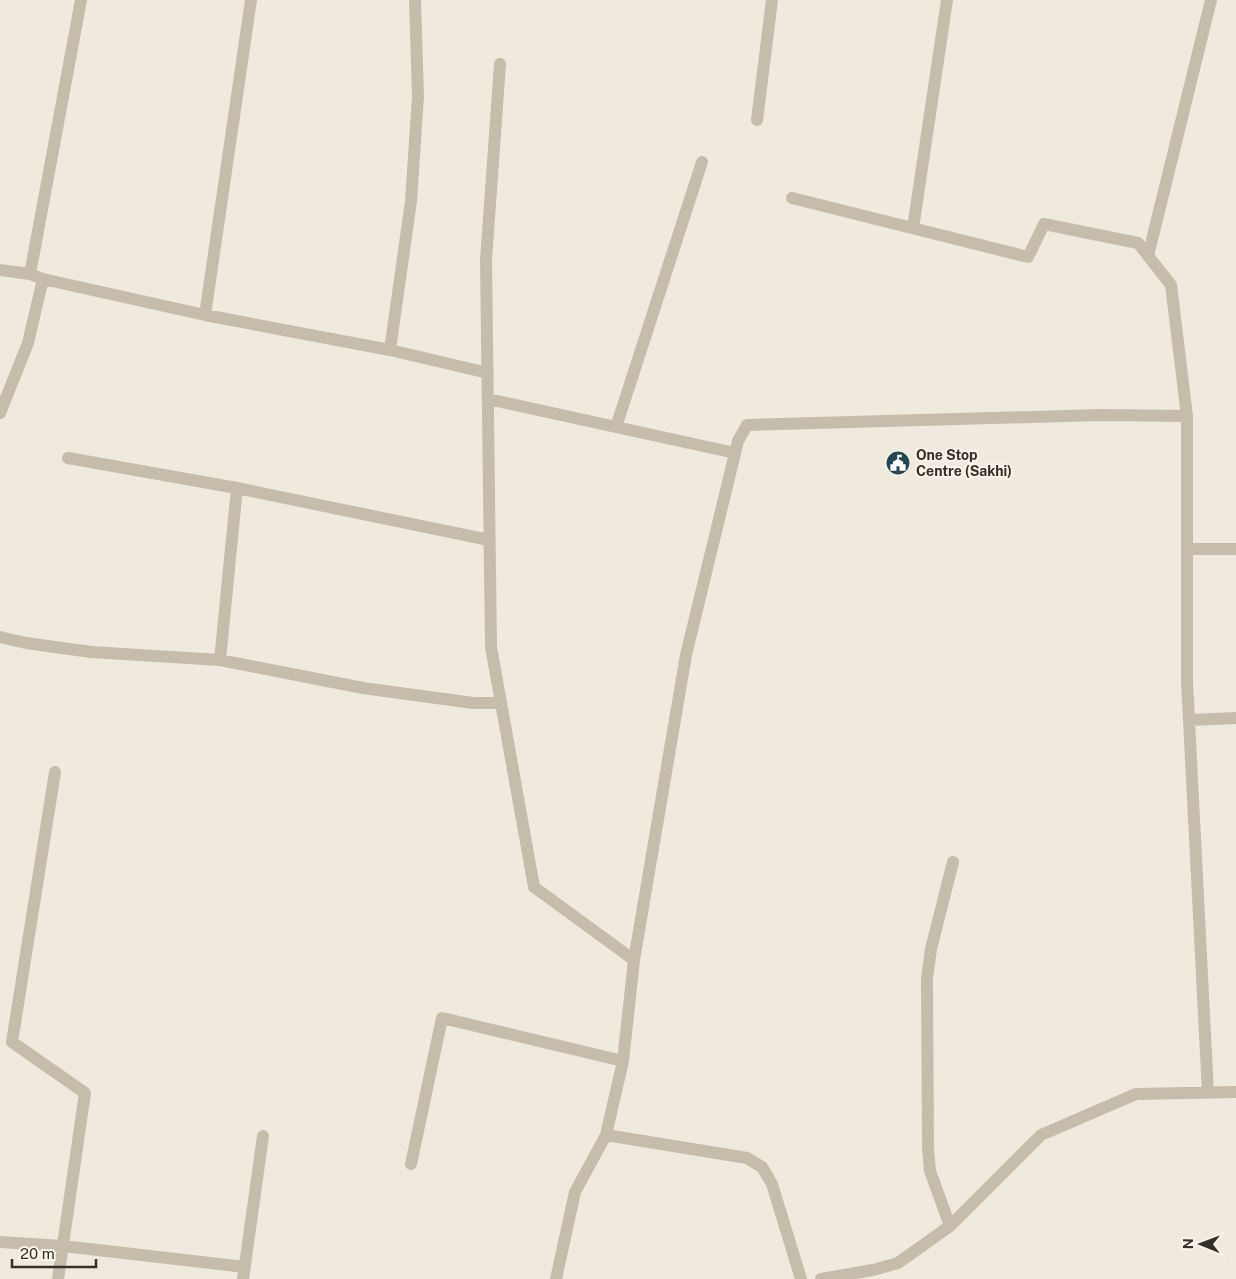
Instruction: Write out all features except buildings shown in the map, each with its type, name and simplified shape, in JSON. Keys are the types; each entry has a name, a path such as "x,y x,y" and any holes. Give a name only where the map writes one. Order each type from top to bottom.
{"street":[{"path":"30,274 81,0"},
{"path":"205,315 251,0"},
{"path":"390,350 411,201 418,96 415,0"},
{"path":"757,120 772,0"},
{"path":"913,228 947,0"},
{"path":"1148,256 1211,0"},
{"path":"500,64 486,260 491,647 534,887 634,960"},
{"path":"616,427 702,162"},
{"path":"792,198 1028,256 1044,224 1138,243 1171,285 1187,416 1188,680 1208,1093"},
{"path":"0,270 30,274 43,279 205,315 390,350 488,374"},
{"path":"0,413 28,343 43,279"},
{"path":"488,399 735,453"},
{"path":"556,1279 575,1192 606,1135 623,1061 634,960 686,655 738,441 747,425 1100,415 1187,416"},
{"path":"68,458 237,488 489,540"},
{"path":"220,660 237,488"},
{"path":"1187,549 1236,549"},
{"path":"0,637 26,643 91,652 220,660 372,689 473,703 501,702"},
{"path":"1190,720 1236,718"},
{"path":"55,772 12,1042 85,1093 58,1279"},
{"path":"950,1226 930,1171 927,978 931,949 953,862"},
{"path":"411,1164 442,1018 623,1061"},
{"path":"821,1279 873,1270 898,1262 950,1226 1041,1135 1136,1094 1236,1092"},
{"path":"606,1135 747,1158 762,1167 772,1184 800,1279"},
{"path":"0,1242 62,1246 244,1273 263,1136"}],"place":[{"name":"One Stop Centre (Sakhi)","path":"898,463"}]}
